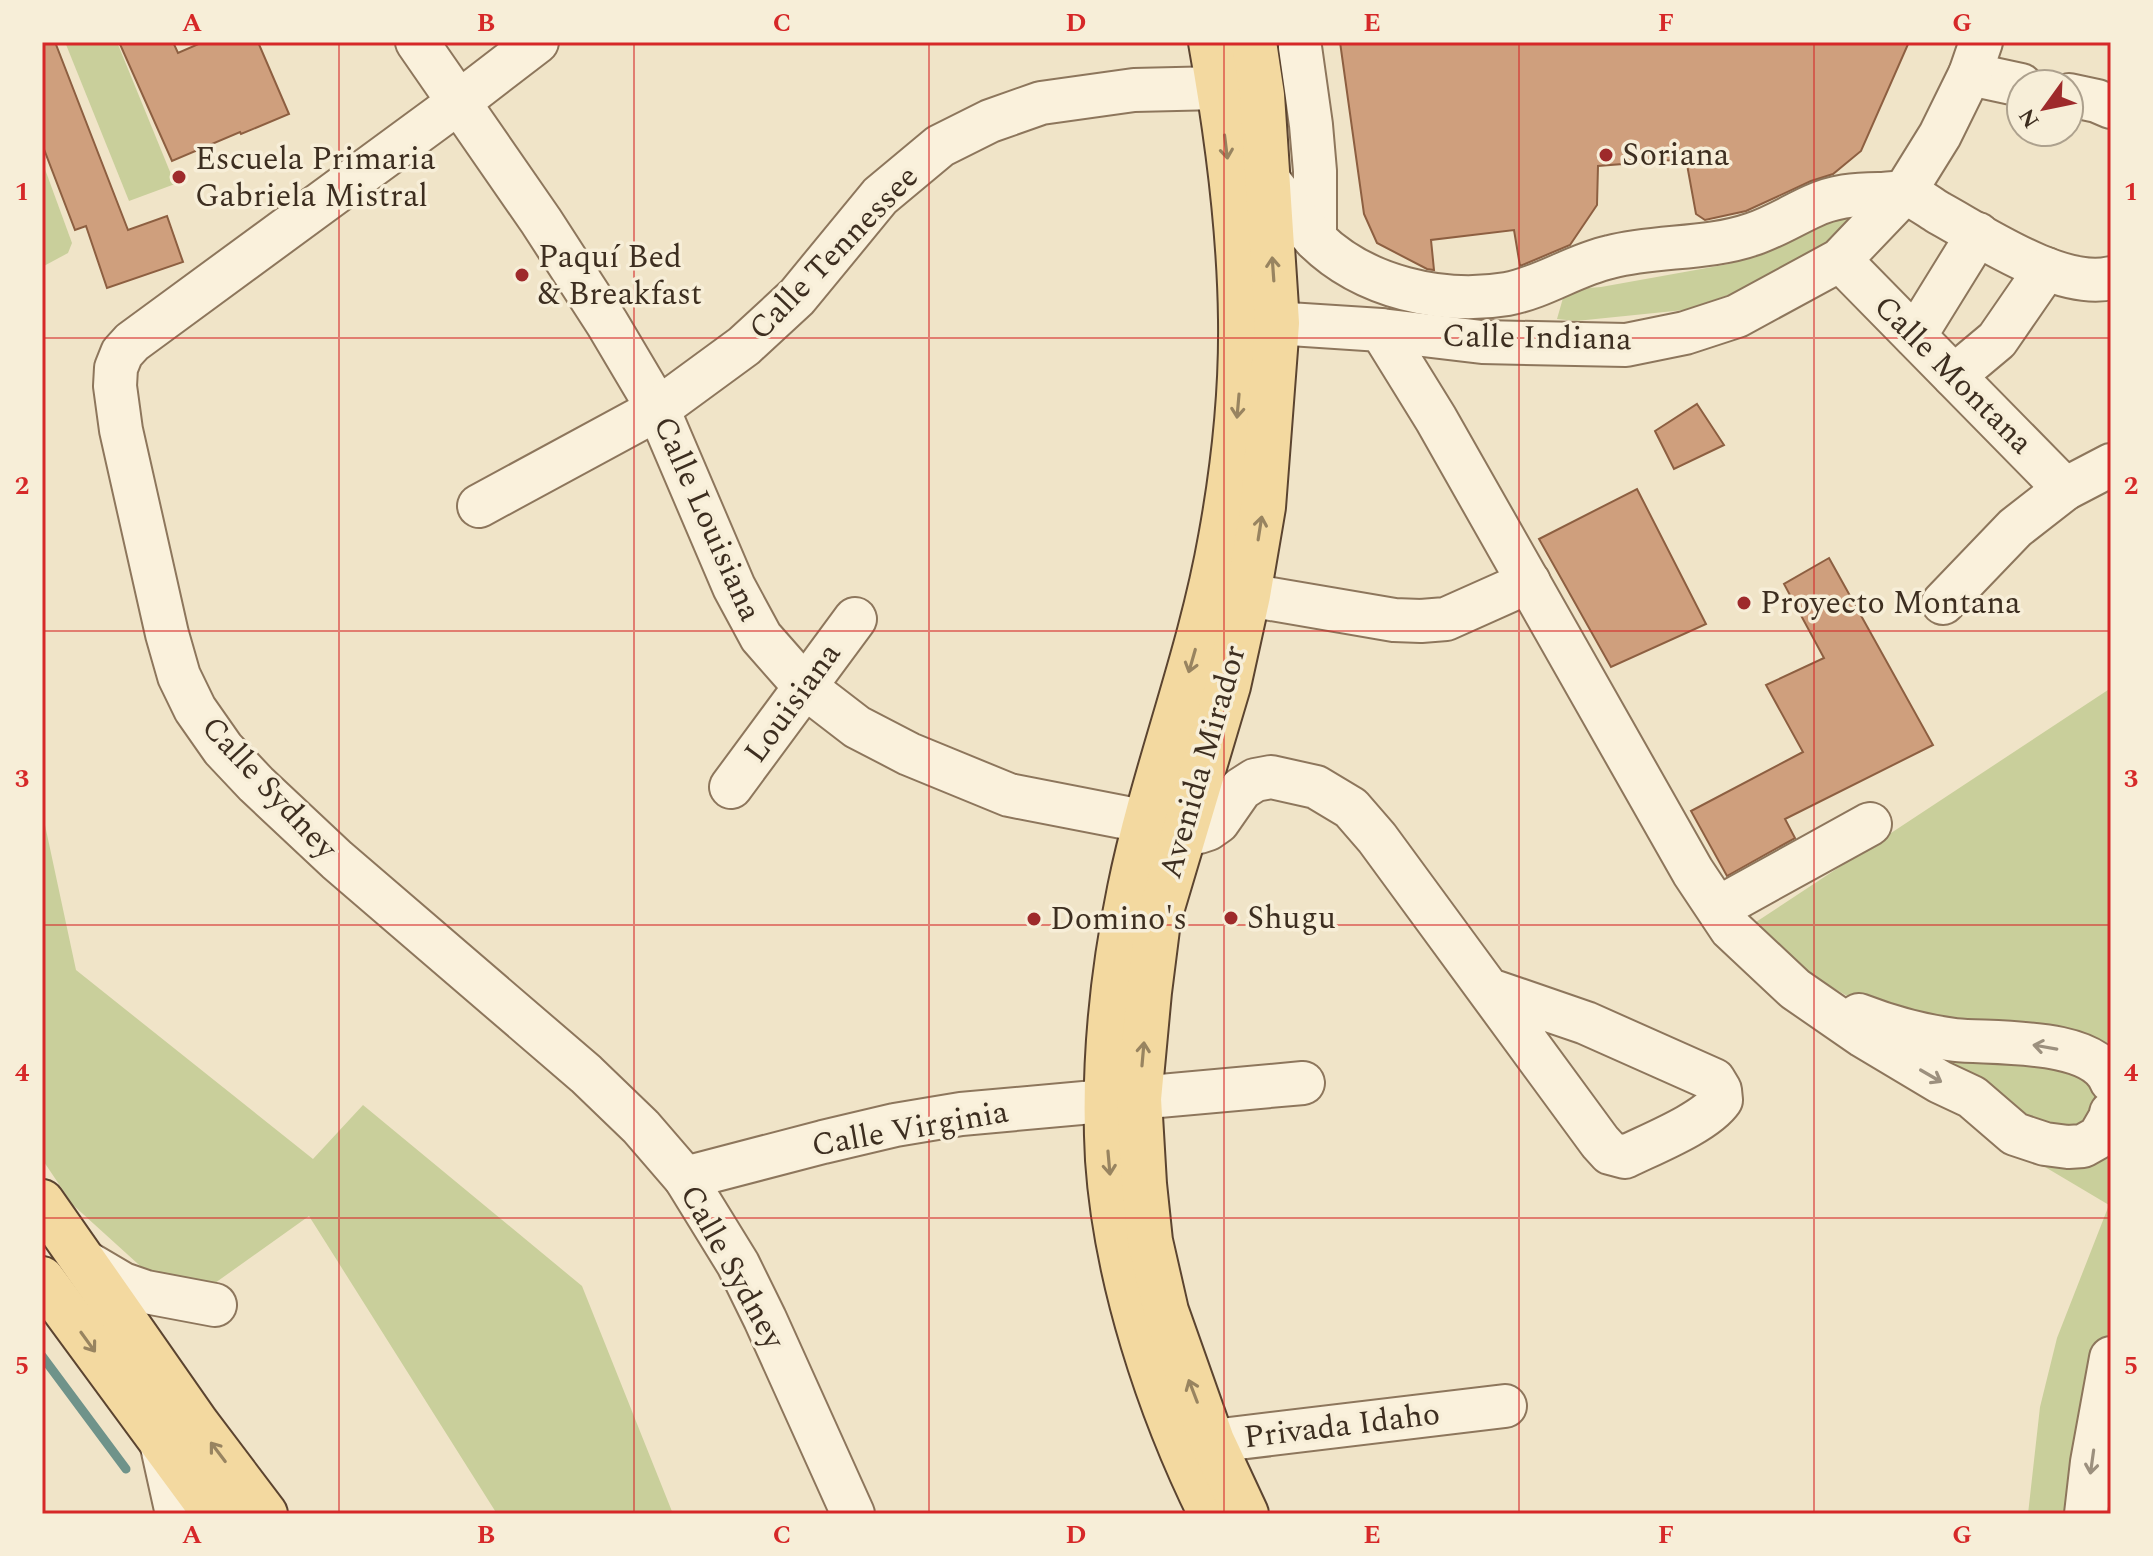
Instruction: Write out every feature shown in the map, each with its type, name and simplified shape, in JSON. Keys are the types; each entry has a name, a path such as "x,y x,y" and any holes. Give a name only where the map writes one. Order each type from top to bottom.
{"main road":[{"name":"Avenida Mirador","path":"1166,826 1222,536 1238,398 1259,322 1237,237 1211,42"},
{"name":"Avenida Mirador","path":"1246,1514 1196,1443 1139,1327 1123,1260 1109,1163 1123,1100 1112,1016 1130,887 1166,826 1228,686 1263,507 1259,322 1267,178 1262,95 1254,42"},
{"path":"42,1202 197,1424 265,1514"},
{"path":"42,1279 215,1514"},
{"name":"Avenida Mirador","path":"1196,1443 1187,1464 1211,1514"}],"street":[{"name":"Calle Louisiana","path":"417,42 607,323 658,409 734,587 761,637 805,687 870,734 909,754 1009,795 1166,826"},
{"name":"Calle Sydney","path":"537,42 132,342 122,353 116,368 115,386 121,430 167,634 179,676 195,709 223,749 256,784 337,860 586,1074 641,1127 685,1178 738,1264 853,1514"},
{"path":"1262,95 1301,45"},
{"path":"1301,45 1314,155 1315,239"},
{"path":"1976,58 2005,75"},
{"name":"Calle Indiana","path":"1259,322 1381,330 1482,342 1626,345 1685,333 1737,316 1840,260 1904,193 1940,135 1976,58"},
{"name":"Calle Tennessee","path":"479,506 658,409 744,346 797,297 880,196 940,146 990,121 1041,103 1134,90 1219,88"},
{"path":"2085,98 2111,107"},
{"path":"1267,178 1315,239 1337,258 1392,286 1433,294 1474,297 1507,294 1537,286 1584,264 1611,256 1733,240 1833,199 1851,195 1904,193 2046,269 2097,282 2111,278"},
{"path":"1915,336 1978,234"},
{"name":"Calle Montana","path":"1840,260 2065,489"},
{"path":"1954,376 1997,340 2046,269"},
{"path":"1474,297 1482,342"},
{"path":"1381,330 1436,419 1693,872 1731,929 1795,989 1863,1036 1940,1082 1972,1097 2015,1134 2045,1144 2083,1146 2099,1137 2111,1113"},
{"path":"1943,603 2015,528 2065,489 2111,465"},
{"path":"1248,595 1394,620 1421,621 1446,619 1529,582"},
{"name":"Louisiana","path":"731,787 855,619"},
{"path":"1166,826 1199,832 1208,829 1218,822 1241,789 1255,780 1271,777 1316,787 1351,808 1377,838 1610,1153 1625,1157 1702,1117 1721,1100 1714,1080 1586,1023 1490,990"},
{"path":"1718,908 1870,824"},
{"path":"1795,989 1907,1031 1956,1040 2039,1045 2079,1054 2094,1061 2108,1073 2111,1081"},
{"name":"Calle Virginia","path":"685,1178 895,1125 961,1114 1303,1083"},
{"path":"84,1261 123,1284 146,1292 215,1305"},
{"path":"2086,1514 2111,1358"},
{"name":"Privada Idaho","path":"1196,1443 1505,1406"},
{"path":"161,1442 177,1514"}],"green space":[{"path":"65,42 117,42 175,184 129,201"},
{"path":"42,161 72,243 68,253 42,267"},
{"path":"1838,214 1848,219 1817,251 1758,285 1684,310 1576,321 1557,319 1563,298 1576,289 1729,264"},
{"path":"2111,688 2111,1058 2081,1032 2041,1028 1989,1031 1866,1007 1818,979 1770,940 1756,922"},
{"path":"42,811 76,970 313,1159 363,1105 582,1286 673,1514 497,1514 309,1216 208,1288 159,1283 73,1205 42,1159"},
{"path":"1879,1031 2095,1073 2101,1104 2085,1134 2042,1139"},
{"path":"2111,1135 2111,1349 2080,1514 2028,1514 2040,1407 2057,1338 2109,1205 2030,1158"}],"building":[{"path":"42,42 55,42 128,230 167,216 183,262 107,288 86,226 75,230 42,144"},
{"path":"119,42 173,42 178,53 203,42 258,42 289,114 172,161"},
{"name":"Soriana","path":"1340,42 1909,42 1861,151 1833,174 1746,211 1705,220 1696,214 1686,159 1598,166 1597,205 1570,245 1520,266 1514,230 1431,240 1434,270 1377,243 1364,214"},
{"path":"1697,404 1724,445 1674,469 1655,431"},
{"path":"1637,489 1706,624 1611,667 1539,539"},
{"path":"1829,558 1933,745 1785,819 1795,838 1727,876 1691,811 1803,752 1766,685 1824,658 1784,584"}],"waterway":[{"path":"42,1356 126,1469"}],"place":[{"name":"Soriana","path":"1606,155"},
{"name":"Escuela Primaria Gabriela Mistral","path":"179,177"},
{"name":"Paquí Bed & Breakfast","path":"522,275"},
{"name":"Proyecto Montana","path":"1744,603"},
{"name":"Shugu","path":"1231,918"},
{"name":"Domino's","path":"1034,919"}]}
